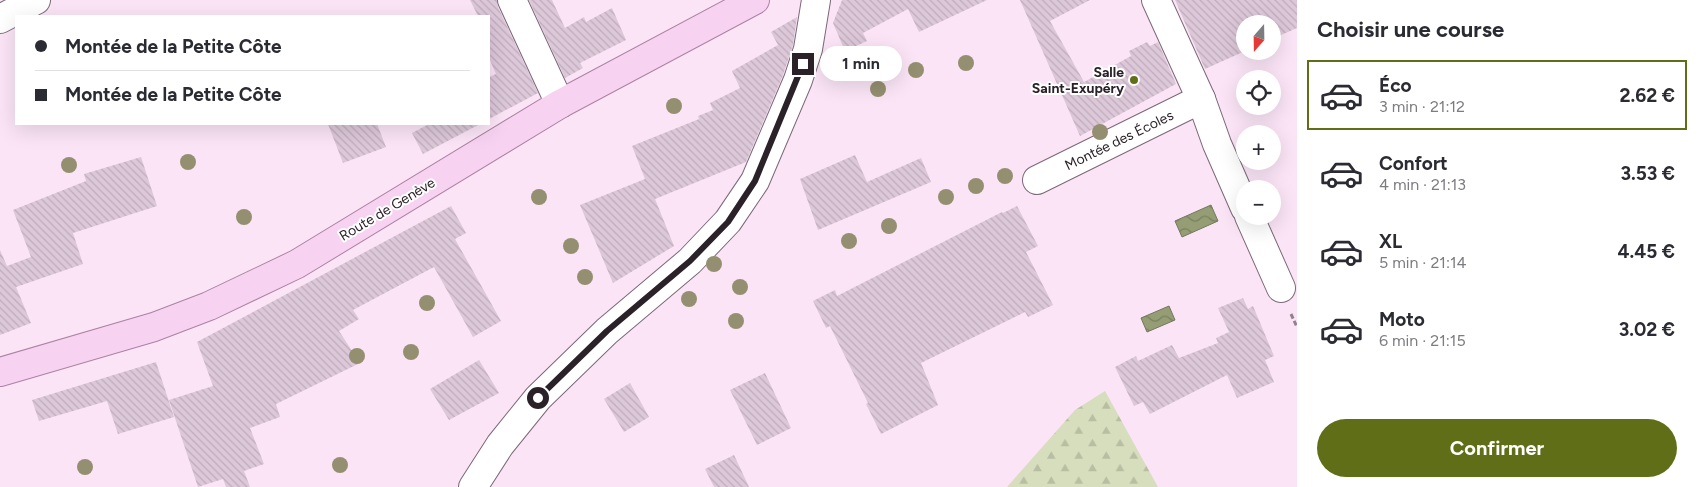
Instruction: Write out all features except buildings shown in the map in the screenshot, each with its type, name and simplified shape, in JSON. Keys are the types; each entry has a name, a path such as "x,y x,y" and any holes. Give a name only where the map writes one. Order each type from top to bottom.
{"main road":[{"name":"Route de Genève","path":"0,372 154,327 209,306 297,264 560,104 755,0"}],"street":[{"path":"0,19 36,0"},
{"path":"512,0 560,104"},
{"path":"473,487 500,445 538,398 607,331 690,261 728,222 755,181 798,80 808,48 816,0"},
{"path":"1156,0 1201,99 1217,144 1236,187"},
{"name":"Montée des Écoles","path":"1037,180 1201,99"},
{"path":"1253,225 1280,288"}],"green space":[{"path":"1105,391 1158,487 1007,487 1075,410"}],"water":[{"path":"1211,205 1218,221 1182,237 1175,221"},
{"path":"1169,306 1175,320 1147,332 1141,318"}],"place":[{"name":"Salle Saint-Exupéry","path":"1134,80"}],"route":[{"path":"538,398 607,331 690,261 728,222 755,181 803,64"}]}
